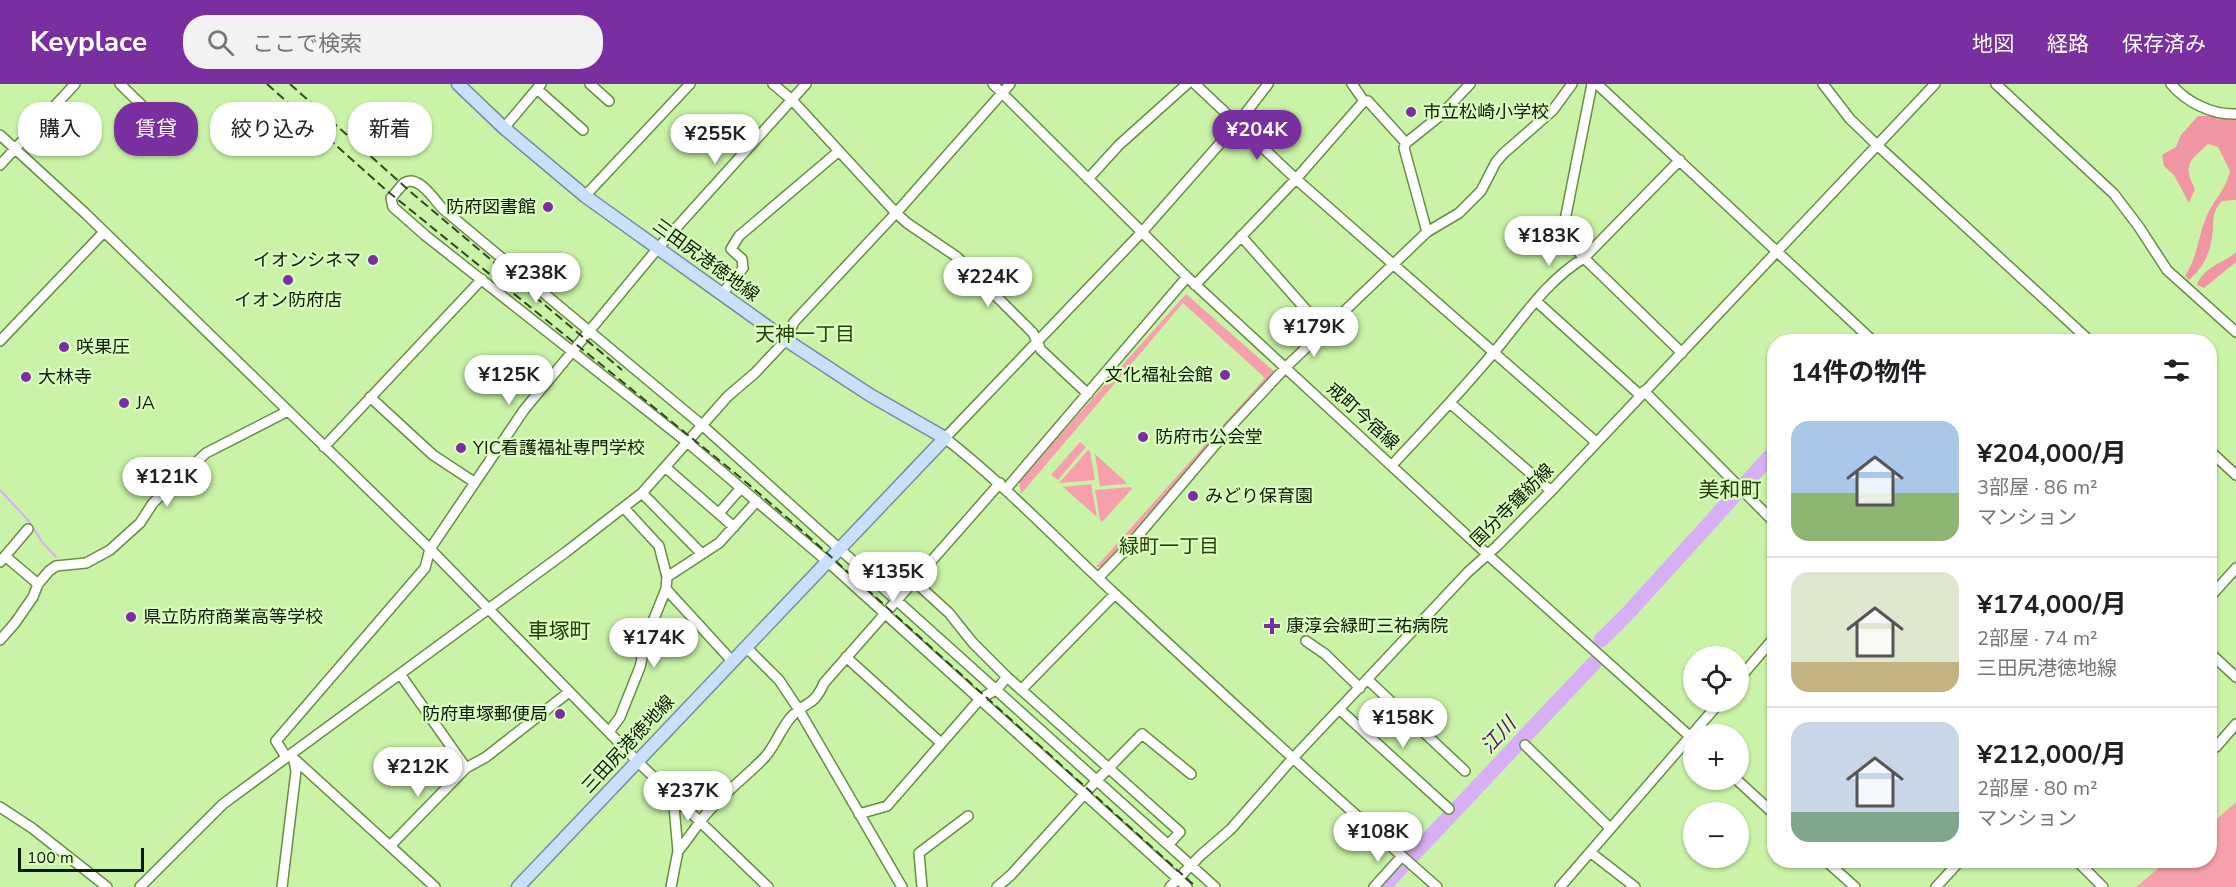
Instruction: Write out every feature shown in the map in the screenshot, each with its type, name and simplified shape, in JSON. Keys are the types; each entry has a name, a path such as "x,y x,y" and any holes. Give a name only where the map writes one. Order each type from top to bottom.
{"main road":[{"name":"三田尻港徳地線","path":"458,84 504,128 585,196 786,340 870,395 945,438 518,887"}],"street":[{"path":"0,165 75,84"},
{"path":"120,84 138,102"},
{"path":"590,84 609,101"},
{"path":"585,196 690,84"},
{"path":"773,84 792,100 907,224 957,257 1033,333 1041,350 1088,394"},
{"path":"435,887 290,757 276,741 425,568 430,549 524,410 658,248 806,84"},
{"name":"戒町今宿線","path":"993,84 1186,277 1487,554 1683,730"},
{"path":"140,887 217,810 642,493 729,396 755,373 786,340 794,322 896,213 1010,84"},
{"path":"1088,179 1119,145 1187,84"},
{"path":"1195,84 1296,179 1596,442"},
{"path":"1268,84 1238,123 1142,232 945,438 1003,486 1115,594 1437,887"},
{"path":"1352,84 1364,101 1368,101 1406,143"},
{"path":"1427,232 1404,148 1406,143 1441,115 1470,84"},
{"path":"1098,578 1130,545 1232,425 1286,367 1427,232 1452,218 1481,191 1504,153 1553,110 1572,84"},
{"path":"1592,84 1563,230 1567,239 1584,258 1682,353"},
{"path":"1597,84 1866,334"},
{"path":"1823,84 1850,119 2082,334"},
{"name":"国分寺鐘紡線","path":"1170,887 1231,829 1367,679 1551,491 1935,84"},
{"path":"1996,84 2114,194 2167,270 2236,332"},
{"path":"2171,84 2191,102 2223,114 2236,114"},
{"path":"504,128 539,87 583,130"},
{"path":"1195,285 1296,179 1364,101"},
{"path":"0,135 104,232 430,549 637,761 768,887"},
{"path":"722,294 743,268 742,259 732,249 739,236 839,151"},
{"path":"1392,465 1450,403 1545,290 1571,266 1584,258 1680,160"},
{"path":"1186,887 828,562 687,442 426,236 393,207 391,198 405,183 419,183 442,209 703,426 1098,779 1215,887"},
{"path":"0,341 104,232"},
{"path":"1241,236 1324,330"},
{"path":"678,851 700,822 745,774 766,756 793,715 812,703 819,695 824,683 914,580 1088,394 1186,277"},
{"path":"324,447 482,279"},
{"path":"1536,301 1642,393 1767,515"},
{"path":"370,397 433,455 474,482"},
{"path":"1450,403 1551,491"},
{"path":"0,640 27,606 38,584 56,566 86,563 110,550 140,523 153,503 206,453 288,411"},
{"path":"2217,457 2236,475"},
{"path":"665,467 734,527"},
{"path":"719,513 741,488"},
{"path":"642,493 702,554"},
{"path":"668,577 719,543 757,501"},
{"path":"609,732 620,717 640,667 647,636 666,589 668,577 659,546 624,508"},
{"path":"28,529 2,559 38,584"},
{"path":"2217,589 2236,568"},
{"path":"914,580 949,613 973,643 1007,677 1180,832 1169,844"},
{"path":"666,589 732,661"},
{"path":"1021,690 1115,594"},
{"path":"1306,641 1325,654 1360,688"},
{"path":"1749,667 1767,646"},
{"path":"746,647 779,680 799,710 902,887"},
{"path":"846,657 941,743"},
{"path":"2217,659 2236,677"},
{"path":"399,674 466,768"},
{"path":"859,814 887,807 980,699 997,689 1007,677"},
{"path":"1367,679 1465,771"},
{"path":"390,846 466,768 486,758 569,692"},
{"path":"1339,709 1449,809"},
{"path":"1703,724 1712,712"},
{"path":"2217,746 2236,724"},
{"path":"997,887 1011,875 1142,734 1191,774"},
{"path":"1526,745 1610,828"},
{"path":"1560,887 1683,748"},
{"path":"282,887 296,771 290,757"},
{"path":"1748,790 1767,808"},
{"path":"671,887 678,851 673,795"},
{"path":"0,807 32,828 107,887"},
{"path":"922,887 919,853 968,816"},
{"path":"1590,852 1635,887"},
{"path":"1374,887 1402,856"},
{"path":"1834,868 1855,887"},
{"path":"1936,887 1954,868"},
{"path":"2084,868 2103,887"}],"shaded area":[{"path":"2198,116 2236,116 2236,200 2222,201 2218,206 2214,214 2212,238 2207,256 2202,266 2189,280 2185,276 2193,261 2205,221 2226,184 2230,171 2218,147 2208,144 2190,164 2189,174 2195,189 2189,203 2174,175 2164,166 2162,155 2176,147 2181,135"},
{"path":"2236,252 2236,262 2204,288 2197,285 2209,269"},
{"path":"1186,294 1276,373 1229,422 1103,567 1096,567 1265,378 1183,303 1021,494 1019,481"},
{"path":"1080,442 1086,447 1058,480 1051,475"},
{"path":"1088,450 1095,480 1059,483"},
{"path":"1095,454 1127,483 1100,486"},
{"path":"1091,484 1097,517 1063,487"},
{"path":"1130,487 1132,489 1102,522 1095,490"},
{"path":"2236,802 2236,887 2136,887 2159,868 2217,868 2217,819"}],"waterway":[{"name":"江川","path":"1601,640 1767,460"},
{"path":"0,490 29,521 42,542 56,557"},
{"name":"江川","path":"1383,887 1594,663"}],"railway":[{"path":"267,84 386,190 741,478 798,527 1196,887"},
{"path":"290,84 413,194 622,370"}],"place":[{"name":"市立松崎小学校","path":"1411,112"},
{"name":"防府図書館","path":"548,207"},
{"name":"イオンシネマ","path":"373,260"},
{"name":"イオン防府店","path":"288,280"},
{"name":"咲果圧","path":"64,347"},
{"name":"文化福祉会館","path":"1225,375"},
{"name":"大林寺","path":"26,377"},
{"name":"JA","path":"124,403"},
{"name":"防府市公会堂","path":"1143,437"},
{"name":"YIC看護福祉専門学校","path":"461,448"},
{"name":"みどり保育園","path":"1193,496"},
{"name":"県立防府商業高等学校","path":"131,617"},
{"name":"康淳会緑町三祐病院","path":"1272,626"},
{"name":"防府車塚郵便局","path":"560,714"}],"district":[{"name":"天神一丁目","path":"805,334"},
{"name":"美和町","path":"1730,490"},
{"name":"緑町一丁目","path":"1169,546"},
{"name":"車塚町","path":"559,631"}]}
